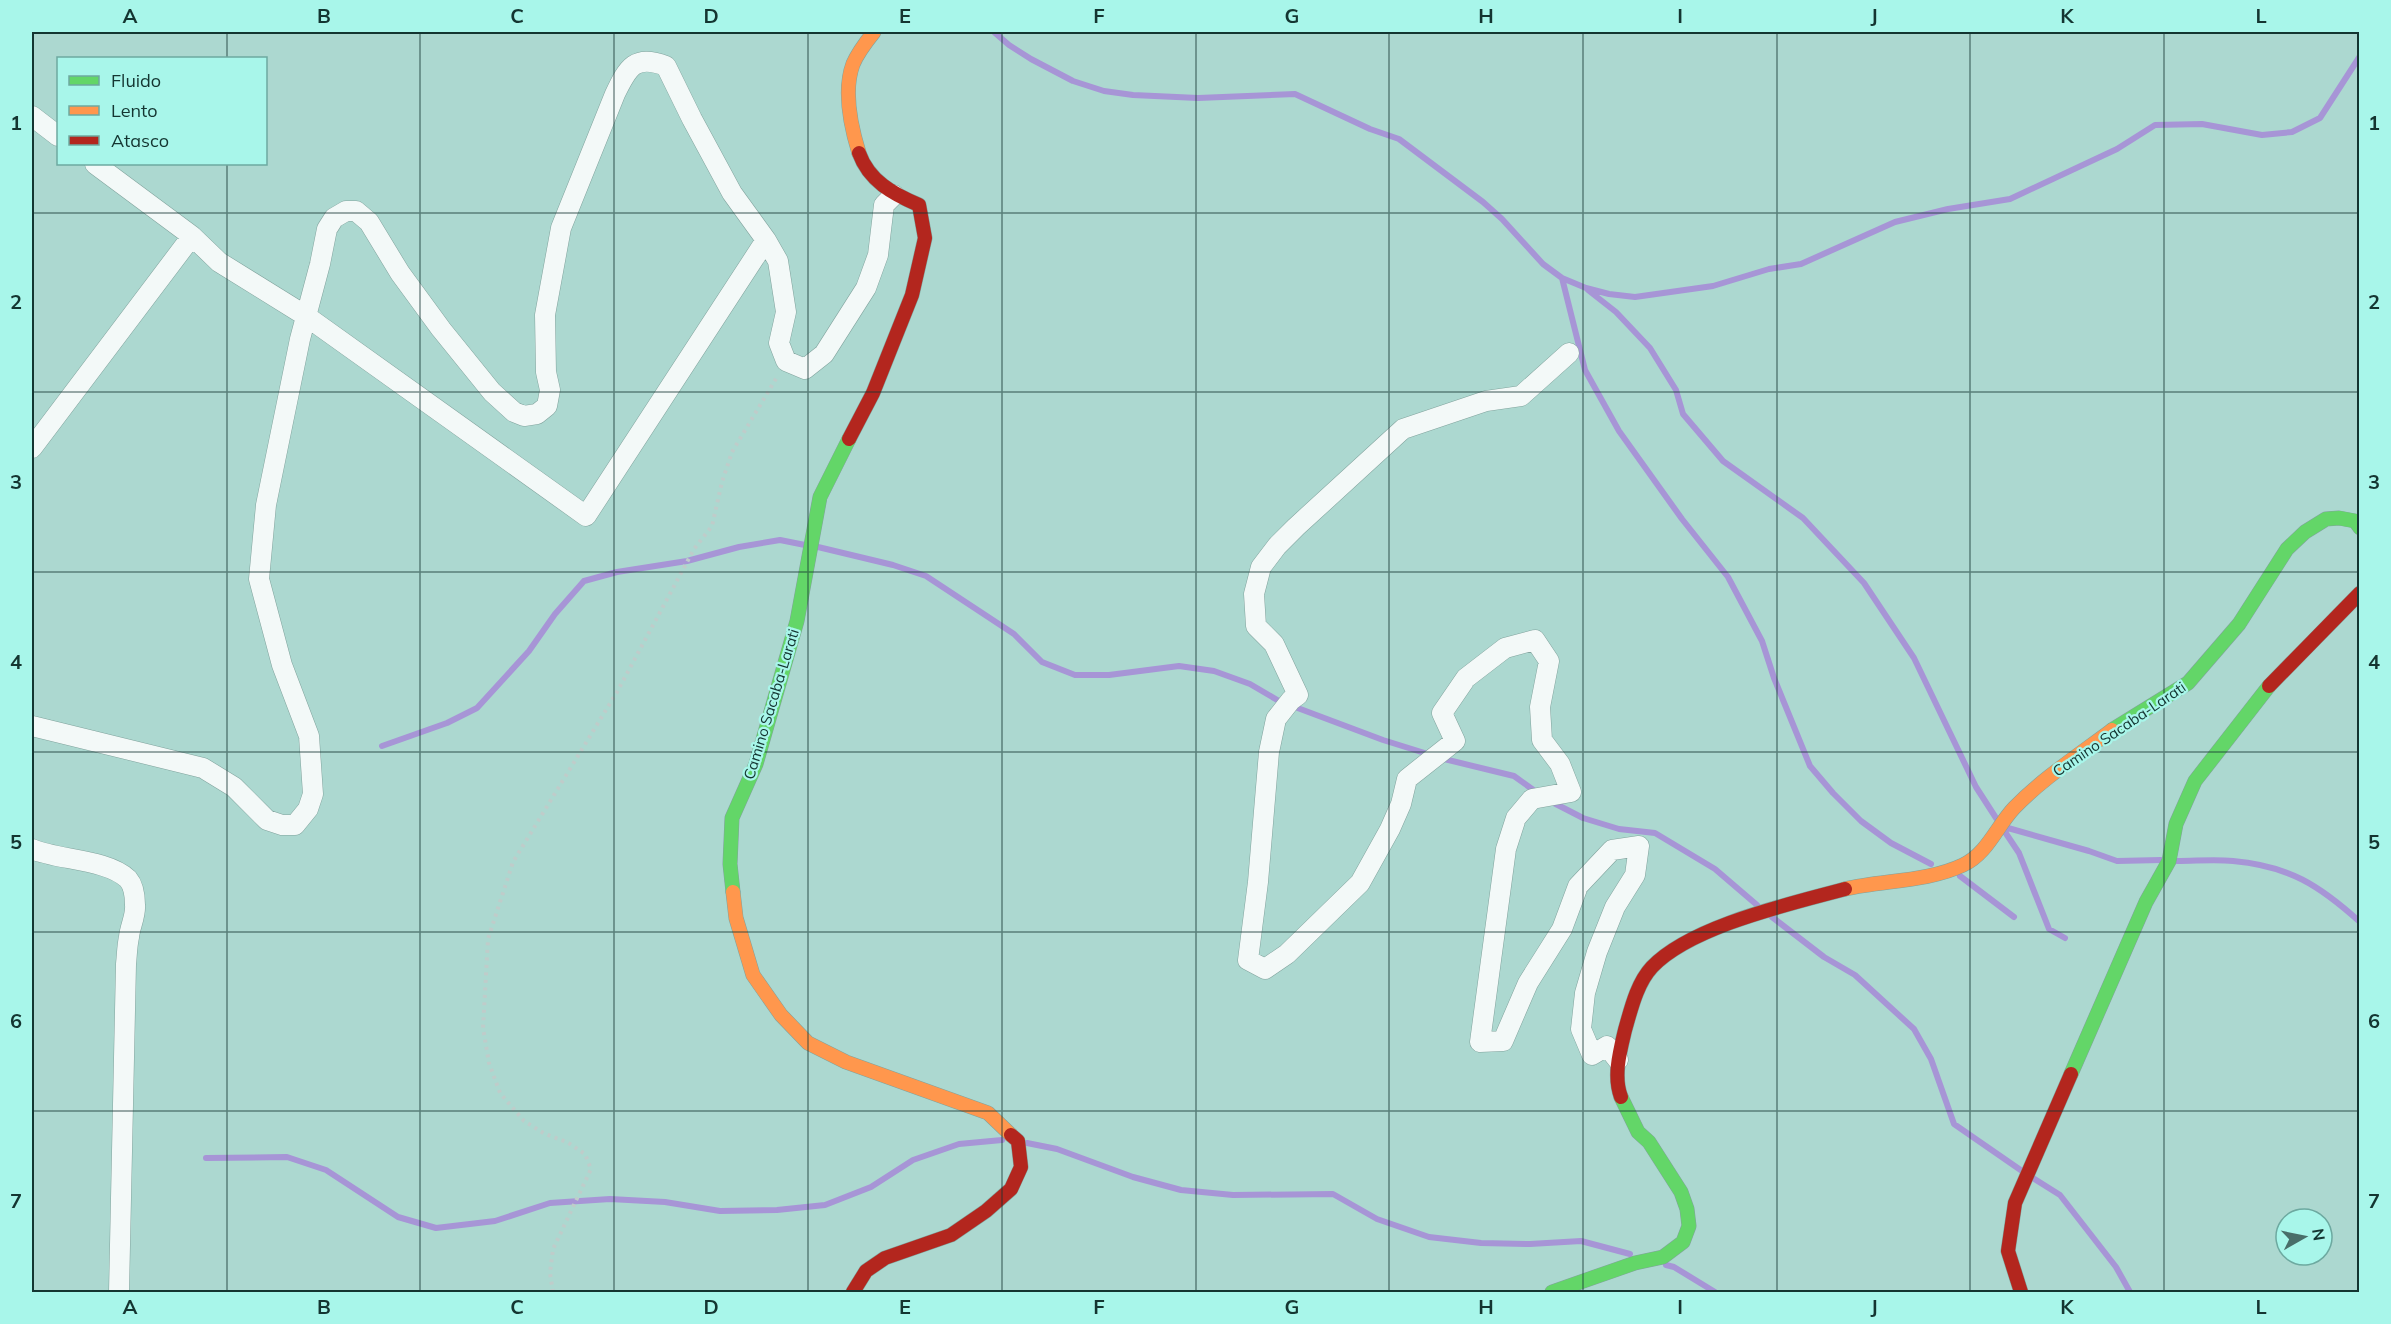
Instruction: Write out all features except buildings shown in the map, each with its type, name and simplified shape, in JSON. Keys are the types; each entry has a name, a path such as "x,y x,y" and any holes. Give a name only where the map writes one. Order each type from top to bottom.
{"street":[{"name":"Camino Sacaba-Larati","path":"853,1293 866,1271 885,1258 951,1235 986,1211 1011,1189 1021,1167 1018,1141 988,1113 846,1062 808,1043 781,1015 753,975 736,918 730,864 732,818 756,764 797,621 820,497 873,393 912,295 925,237 919,205 894,195 870,176 858,152 850,103 852,67 874,32"},
{"path":"32,726 203,768 234,787 267,820 282,825 295,825 308,809 313,794 309,736 282,665 258,579 266,506 306,316 327,229 334,218 346,211 356,211 369,222 400,273 492,393 514,412 524,416 537,414 547,406 550,390 546,372 545,315 561,228 615,94 626,73 639,62 650,60 666,66 732,193 766,240 778,261 786,312 779,343 786,360 805,369 825,354 866,288 878,255 884,205 894,195"},
{"path":"32,116 57,135"},
{"path":"96,165 192,236 219,262 306,316 586,516 766,240"},
{"path":"32,448 192,236"},
{"path":"1569,353 1521,396 1474,404 1403,429 1296,527 1261,567 1254,594 1256,626 1274,644 1298,695 1276,719 1269,752 1258,882 1248,960 1266,969 1287,954 1360,883 1390,829 1401,804 1407,779 1455,741 1442,713 1466,678 1505,648 1536,640 1549,660 1540,707 1542,740 1560,764 1571,792 1532,799 1516,818 1505,859 1480,1042 1503,1041 1528,983 1562,929 1578,886 1612,850 1639,846 1635,875 1615,907 1597,952 1586,993 1581,1029 1592,1054 1607,1046 1618,1060"},
{"name":"Camino Sacaba-Larati","path":"1552,1293 1635,1263 1662,1257 1683,1242 1689,1226 1687,1209 1681,1192 1669,1171 1638,1132 1618,1089 1618,1060 1634,999 1651,968 1681,944 1749,916 1848,888 1940,873 1964,865 1982,851 2013,809 2040,784 2118,726 2188,682 2239,624 2287,549 2305,532 2325,519 2339,518 2355,521 2360,528"},
{"path":"2021,1293 2008,1251 2014,1203 2146,902 2169,861 2176,824 2195,781 2271,684 2360,593"},
{"path":"32,849 42,854 77,859 112,871 127,879 134,888 136,908 126,964 119,1293"}],"path":[{"path":"554,1293 550,1273 553,1248 591,1169 585,1154 567,1142 545,1134 524,1121 500,1093 489,1064 483,1028 488,939 513,862 617,692 694,549 712,526 722,482 732,452 772,388 786,360"}],"waterway":[{"path":"994,32 1031,59 1073,81 1104,91 1133,95 1198,98 1295,94 1370,129 1399,139 1483,202 1502,219 1543,264 1562,278 1609,294 1635,297 1713,286 1769,269 1801,264 1895,222 1948,209 2010,199 2117,149 2155,125 2202,124 2262,135 2292,132 2320,118 2360,56"},
{"path":"1562,278 1585,370 1619,431 1682,519 1728,577 1762,641 1774,678 1810,766 1861,821 1891,843 1931,864"},
{"path":"1588,290 1616,312 1650,348 1676,390 1683,414 1723,461 1803,518 1864,583 1914,658 1976,787 1996,818"},
{"path":"382,746 447,723 477,708 529,651 555,614 584,581 617,572 687,561 739,547 780,540 805,545"},
{"path":"818,547 893,565 926,576 1014,634 1042,662 1075,675 1109,675 1179,666 1214,671 1250,684 1279,701 1383,740 1431,755"},
{"path":"1440,758 1514,776 1539,794"},
{"path":"1550,801 1583,818 1619,829 1655,833 1715,869 1757,905"},
{"path":"2008,828 2117,861 2161,860"},
{"path":"2005,832 2019,853 2049,929 2065,938"},
{"path":"2177,861 2233,861 2271,867 2317,888 2360,922"},
{"path":"1960,876 2014,917"},
{"path":"1772,917 1824,957 1855,975 1914,1029 1931,1059 1954,1124 2022,1171"},
{"path":"206,1158 287,1157 326,1170 398,1217 436,1228 495,1221 550,1203 610,1199 665,1202 720,1211 777,1210 825,1205 871,1187 913,1160 959,1144 1002,1140"},
{"path":"1027,1143 1057,1149 1133,1177 1181,1190 1233,1195 1333,1194 1377,1219 1429,1237 1481,1243 1530,1244 1581,1241 1630,1254"},
{"path":"2033,1178 2060,1195 2116,1267 2130,1292"},
{"path":"1666,1265 1674,1267 1715,1292"}],"traffic: fast":[{"path":"733,892 730,864 732,818 756,764 797,621 820,497 849,439"},
{"path":"2112,730 2188,683 2239,624 2287,549 2305,532 2326,519 2339,518 2355,521 2360,528"},
{"path":"2071,1074 2146,902 2169,861 2176,824 2195,781 2269,686"},
{"path":"1552,1292 1635,1263 1663,1257 1683,1242 1689,1226 1687,1209 1681,1192 1649,1142 1638,1132 1621,1097"}],"traffic: slow":[{"path":"859,153 853,132 848,97 850,75 862,47 874,32"},
{"path":"1845,889 1935,875 1963,865 1979,854 2008,815 2025,797 2112,730"},
{"path":"733,892 736,918 753,975 781,1015 808,1043 846,1062 988,1113 1011,1135"}],"traffic: jam":[{"path":"849,439 873,393 912,295 925,238 919,205 900,196 876,179 863,163 859,153"},
{"path":"2269,686 2360,593"},
{"path":"1621,1097 1617,1072 1623,1038 1638,988 1652,967 1669,952 1716,928 1770,909 1845,889"},
{"path":"2021,1292 2008,1251 2015,1203 2071,1074"},
{"path":"853,1292 866,1271 885,1258 951,1235 986,1211 1011,1189 1021,1167 1018,1141 1011,1135"}]}
